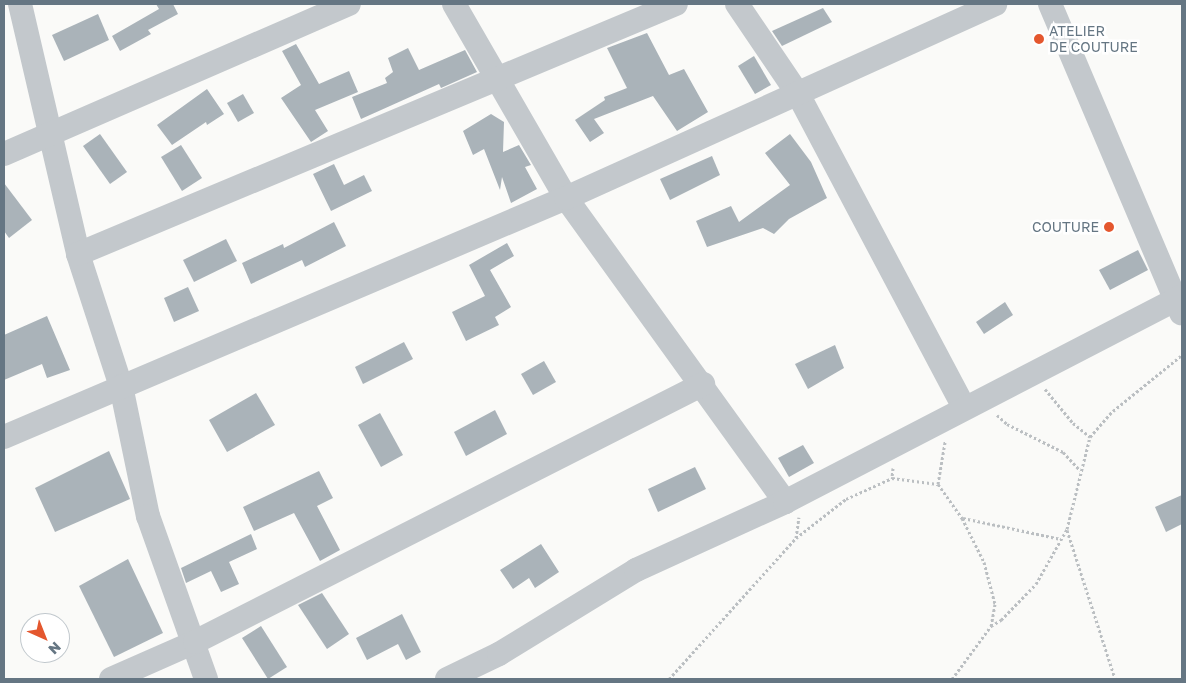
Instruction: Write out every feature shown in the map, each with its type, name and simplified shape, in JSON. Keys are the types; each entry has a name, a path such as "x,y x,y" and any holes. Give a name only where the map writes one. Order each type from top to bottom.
{"street":[{"path":"4,6 10,4"},
{"path":"20,4 52,133 78,254 122,386 148,516 195,642 206,679"},
{"path":"4,154 349,4"},
{"path":"454,4 498,76 566,198 703,384 785,502"},
{"path":"78,254 498,76 676,4"},
{"path":"737,4 798,94 957,412"},
{"path":"4,437 566,198 995,4"},
{"path":"447,679 499,654 636,570 785,502 957,412 1180,303 1050,4"},
{"path":"111,679 195,642 703,384"}],"path":[{"path":"952,679 991,626 1001,620 1036,584 1067,529 1090,437 1113,411 1182,355"},
{"path":"1041,385 1073,424 1090,437"},
{"path":"1002,408 995,412 1007,424 1063,452 1080,471"},
{"path":"938,484 957,412"},
{"path":"892,478 894,445"},
{"path":"669,679 796,538 846,500 892,478 938,484 962,518 984,562 995,604 991,626"},
{"path":"962,518 1061,539"},
{"path":"1067,529 1115,679"}],"building":[{"path":"156,4 173,4 178,14 148,30 151,34 120,51 112,36 159,9"},
{"path":"823,8 832,22 782,46 772,31"},
{"path":"98,14 109,40 64,61 52,35"},
{"path":"647,33 669,75 684,69 708,112 677,131 653,96 594,119 604,133 590,142 575,120 605,100 604,97 627,88 607,48"},
{"path":"296,44 319,84 349,71 358,92 315,110 328,131 311,142 281,98 301,85 282,51"},
{"path":"408,48 419,70 465,50 477,72 441,88 439,84 361,119 352,97 387,83 385,78 393,72 388,58"},
{"path":"754,56 771,85 755,94 738,66"},
{"path":"207,89 224,114 207,125 206,122 172,145 157,125"},
{"path":"243,94 254,113 238,122 227,103"},
{"path":"491,114 504,122 503,152 519,145 531,165 525,167 537,189 511,203 502,177 500,190 484,149 473,155 463,131"},
{"path":"100,134 127,172 110,184 83,146"},
{"path":"790,134 811,162 827,198 789,219 774,234 763,228 707,247 696,221 731,206 739,222 790,185 765,153"},
{"path":"181,145 202,178 182,191 161,157"},
{"path":"712,156 720,175 670,200 660,179"},
{"path":"334,164 344,185 364,175 372,191 331,211 313,174"},
{"path":"4,183 32,220 9,238 4,231"},
{"path":"334,222 346,246 305,267 302,260 251,284 242,263 283,244 284,248"},
{"path":"226,239 237,261 194,282 183,260"},
{"path":"507,243 514,256 490,270 511,307 495,317 499,325 466,341 452,312 485,296 469,265"},
{"path":"1138,250 1148,270 1110,290 1099,270"},
{"path":"188,287 199,311 174,322 164,298"},
{"path":"1005,302 1013,315 984,334 976,322"},
{"path":"47,316 70,370 47,378 42,364 4,380 4,335"},
{"path":"404,342 413,359 363,384 355,367"},
{"path":"835,345 844,368 808,389 795,364"},
{"path":"544,361 556,382 533,395 521,374"},
{"path":"256,393 275,425 227,452 209,420"},
{"path":"495,410 507,434 466,456 454,432"},
{"path":"380,413 403,455 381,467 358,425"},
{"path":"803,445 814,463 789,477 778,458"},
{"path":"109,451 130,499 55,532 35,488"},
{"path":"695,467 706,489 658,512 648,489"},
{"path":"319,471 333,498 317,506 340,550 320,561 294,513 254,531 243,507"},
{"path":"1182,495 1182,524 1166,532 1155,507"},
{"path":"251,534 257,549 229,562 239,584 221,592 211,571 186,583 181,568"},
{"path":"541,544 559,572 535,588 529,578 513,589 500,570"},
{"path":"128,559 163,633 114,657 79,586"},
{"path":"322,593 349,634 327,649 298,605"},
{"path":"402,614 421,652 406,660 398,644 367,660 356,638"},
{"path":"261,626 287,667 268,679 242,638"}],"place":[{"name":"ATELIER DE COUTURE","path":"1039,39"},
{"name":"COUTURE","path":"1109,227"}]}
